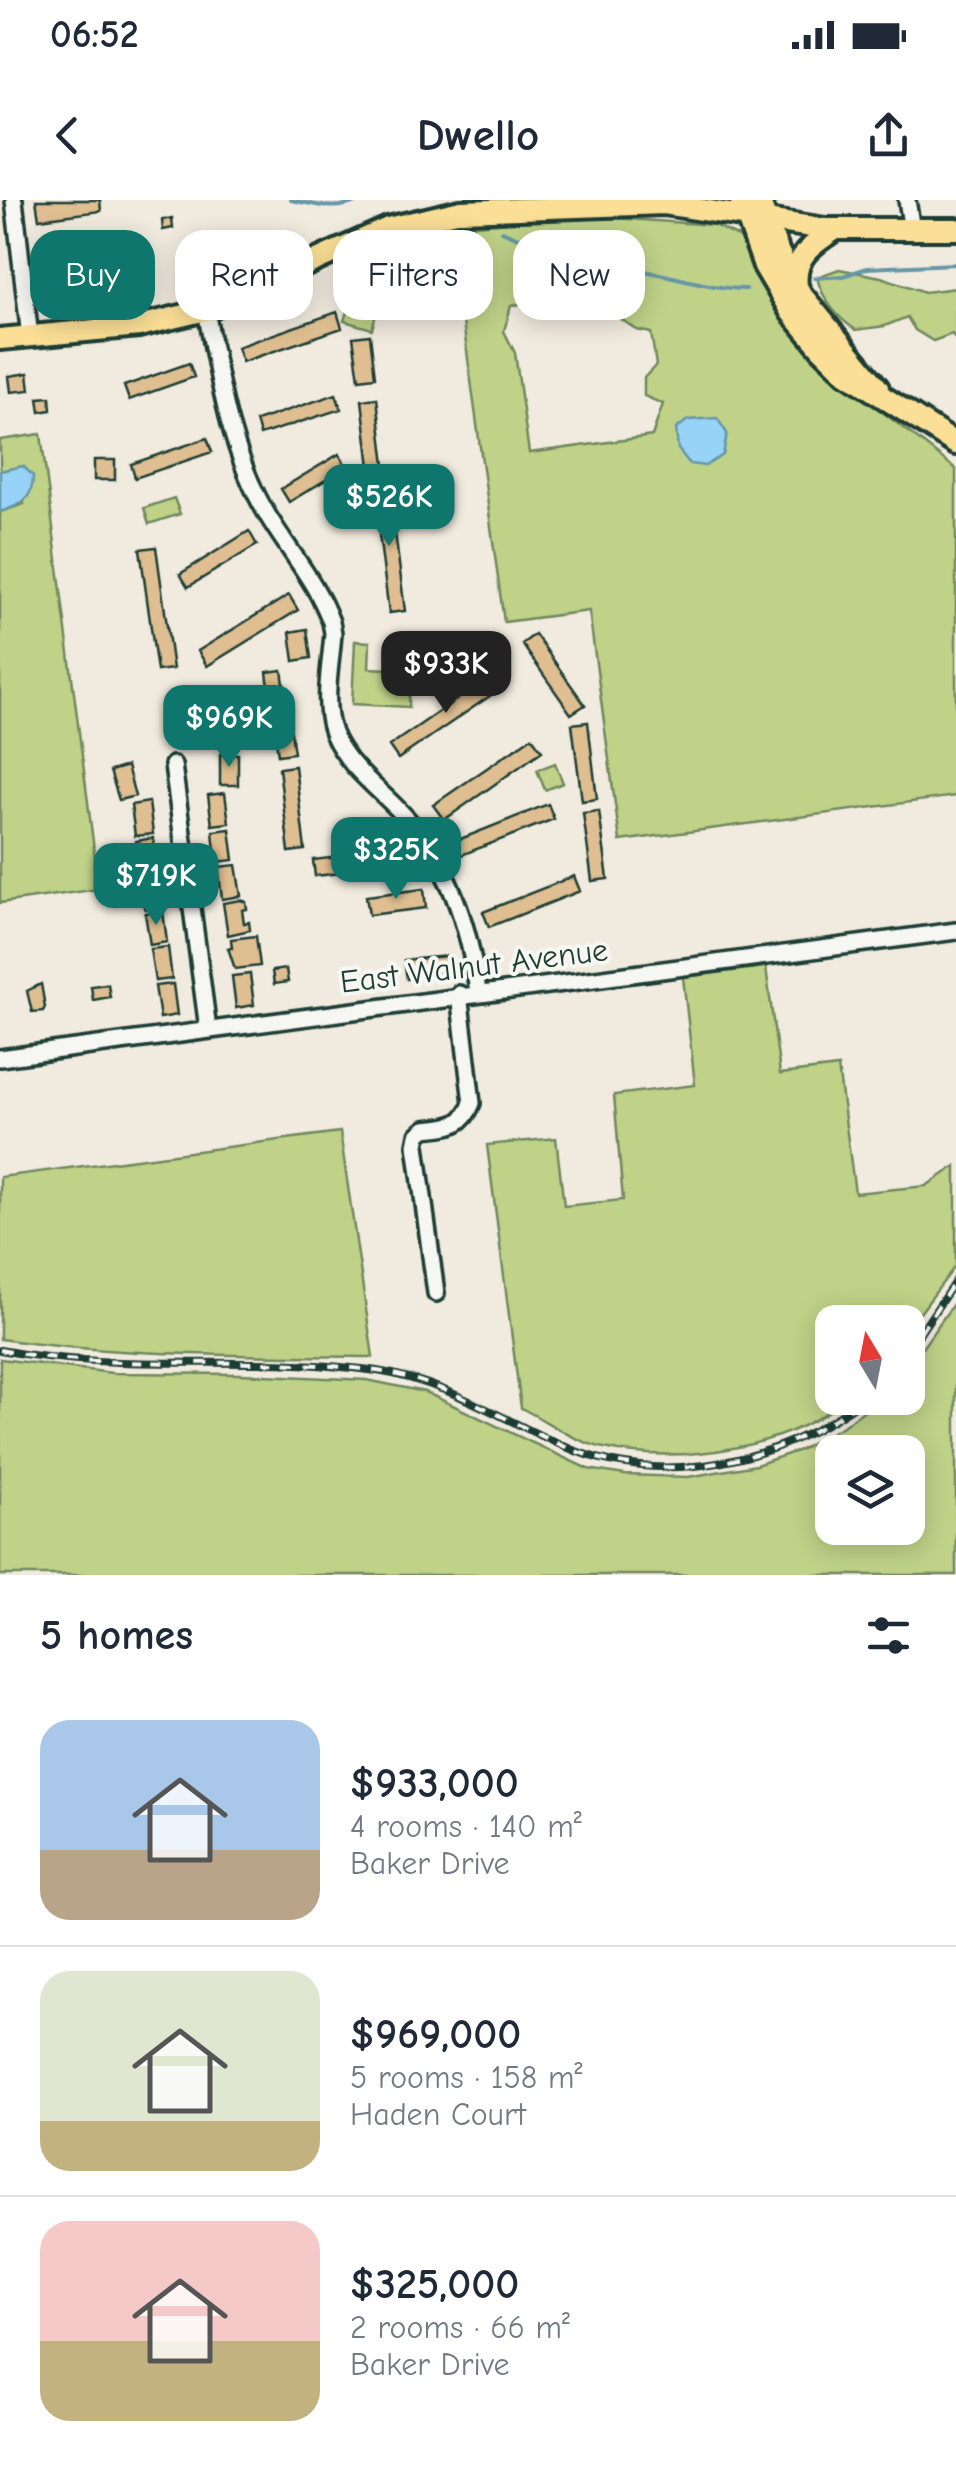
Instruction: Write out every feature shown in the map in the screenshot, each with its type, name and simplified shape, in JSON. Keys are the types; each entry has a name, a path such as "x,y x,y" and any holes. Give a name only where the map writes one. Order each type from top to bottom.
{"main road":[{"path":"313,263 406,222 461,211 570,202 688,203 753,209 836,229 956,229"},
{"path":"753,209 812,311 882,394"},
{"path":"753,209 764,266 802,327 846,373 956,444"},
{"path":"797,288 796,266 802,255 836,229"},
{"path":"0,339 139,326 175,317"}],"street":[{"path":"14,200 30,337"},
{"path":"908,200 912,230"},
{"path":"208,320 218,376 243,461 266,515 293,552 331,622 328,708 334,734 348,758 412,823 441,867 464,922 478,992"},
{"path":"172,765 208,1029"},
{"name":"East Walnut Avenue","path":"0,1058 956,930"},
{"path":"436,1292 416,1145 424,1128 444,1129 458,1124 472,1104 458,994"}],"green space":[{"path":"584,216 714,225 745,240 753,268 773,298 848,385 956,469 956,796 620,841 589,611 504,622 463,320 493,320 493,230 450,227","holes":["513,230 645,230 645,320 622,320 637,330 651,333 656,365 644,378 644,396 663,404 652,436 529,453 515,353 504,331 513,306"]},
{"path":"839,269 881,277 925,292 956,288 956,340 952,334 933,341 915,330 907,317 885,326 856,330 831,307 817,277"},
{"path":"344,320 374,320 372,329"},
{"path":"41,434 99,889 0,903 0,512 24,504 23,466 0,471 0,440"},
{"path":"174,498 180,514 149,524 144,508"},
{"path":"355,641 370,642 369,668 410,670 409,707 352,704"},
{"path":"555,763 563,783 545,790 537,770"},
{"path":"766,967 780,1074 838,1067 855,1193 926,1186 956,1166 956,1265 925,1306 815,1305 815,1415 822,1415 794,1430 731,1448 665,1455 633,1453 582,1441 521,1408 487,1145 556,1138 564,1206 623,1200 614,1095 695,1085 683,977"},
{"path":"340,1132 373,1357 139,1352 0,1339 0,1177"},
{"path":"956,1300 956,1575 0,1575 0,1359 112,1373 367,1380 425,1392 588,1469 625,1475 688,1477 756,1465 815,1442 815,1545 925,1545 925,1435 827,1435 858,1415 925,1415 925,1344"}],"water":[{"path":"717,418 727,433 723,455 705,466 690,464 678,449 676,429 688,420"},
{"path":"23,466 33,476 31,491 20,504 0,512 0,471"}],"building":[{"path":"36,200 100,200 101,211 39,219"},
{"path":"172,218 173,228 163,230 162,220"},
{"path":"333,313 333,320 340,320 342,328 242,362 237,347"},
{"path":"370,335 375,377 359,379 353,337"},
{"path":"189,363 194,377 129,400 124,386"},
{"path":"28,373 30,390 11,392 9,376"},
{"path":"336,394 341,409 260,435 256,421"},
{"path":"50,397 51,410 40,412 38,398"},
{"path":"377,398 385,465 370,467 362,400"},
{"path":"207,438 212,452 135,478 131,464"},
{"path":"339,454 347,467 289,502 281,489"},
{"path":"94,460 115,460 115,480 94,480"},
{"path":"389,485 405,611 389,613 373,487"},
{"path":"249,531 257,545 188,587 180,574"},
{"path":"156,547 173,669 157,671 140,549"},
{"path":"289,595 298,610 207,666 198,651"},
{"path":"307,629 311,658 294,661 290,632"},
{"path":"535,634 585,705 571,714 522,644"},
{"path":"282,670 294,753 278,755 267,672"},
{"path":"494,674 503,687 398,759 389,746"},
{"path":"588,722 597,799 582,801 572,724"},
{"path":"532,737 542,751 444,820 433,805"},
{"path":"220,754 238,754 238,785 220,785"},
{"path":"127,766 135,796 119,800 110,771"},
{"path":"295,766 305,850 289,852 279,768"},
{"path":"225,793 229,823 212,825 208,795"},
{"path":"149,802 153,834 135,836 131,805"},
{"path":"548,804 554,819 459,856 453,842"},
{"path":"599,811 608,879 592,881 583,813"},
{"path":"230,829 234,860 216,862 213,831"},
{"path":"153,838 158,870 140,873 136,841"},
{"path":"398,850 400,866 315,876 313,860"},
{"path":"236,865 241,896 222,899 218,867"},
{"path":"158,875 163,906 145,909 141,877"},
{"path":"574,876 580,891 489,927 483,912"},
{"path":"424,889 426,908 369,915 366,896"},
{"path":"246,902 247,909 242,910 250,930 228,935 223,903"},
{"path":"163,911 167,942 150,945 145,913"},
{"path":"256,936 260,966 235,969 228,948 232,948 231,939"},
{"path":"168,947 172,979 155,981 150,949"},
{"path":"447,956 450,971 407,979 404,960"},
{"path":"286,969 288,982 274,984 272,971"},
{"path":"250,974 254,1005 236,1008 232,976"},
{"path":"41,984 45,1007 43,1011 32,1012 27,991"},
{"path":"108,984 110,997 93,1000 91,986"},
{"path":"173,984 177,1015 160,1018 155,986"}],"waterway":[{"path":"291,200 334,207 360,200"},
{"path":"502,231 577,256 711,286 746,289"},
{"path":"815,278 843,276 867,268 956,264"}],"railway":[{"path":"925,1326 956,1280"},
{"path":"0,1350 94,1361 283,1364 377,1371 448,1391 597,1458 637,1466 718,1463 757,1454 796,1440 841,1415"}]}
